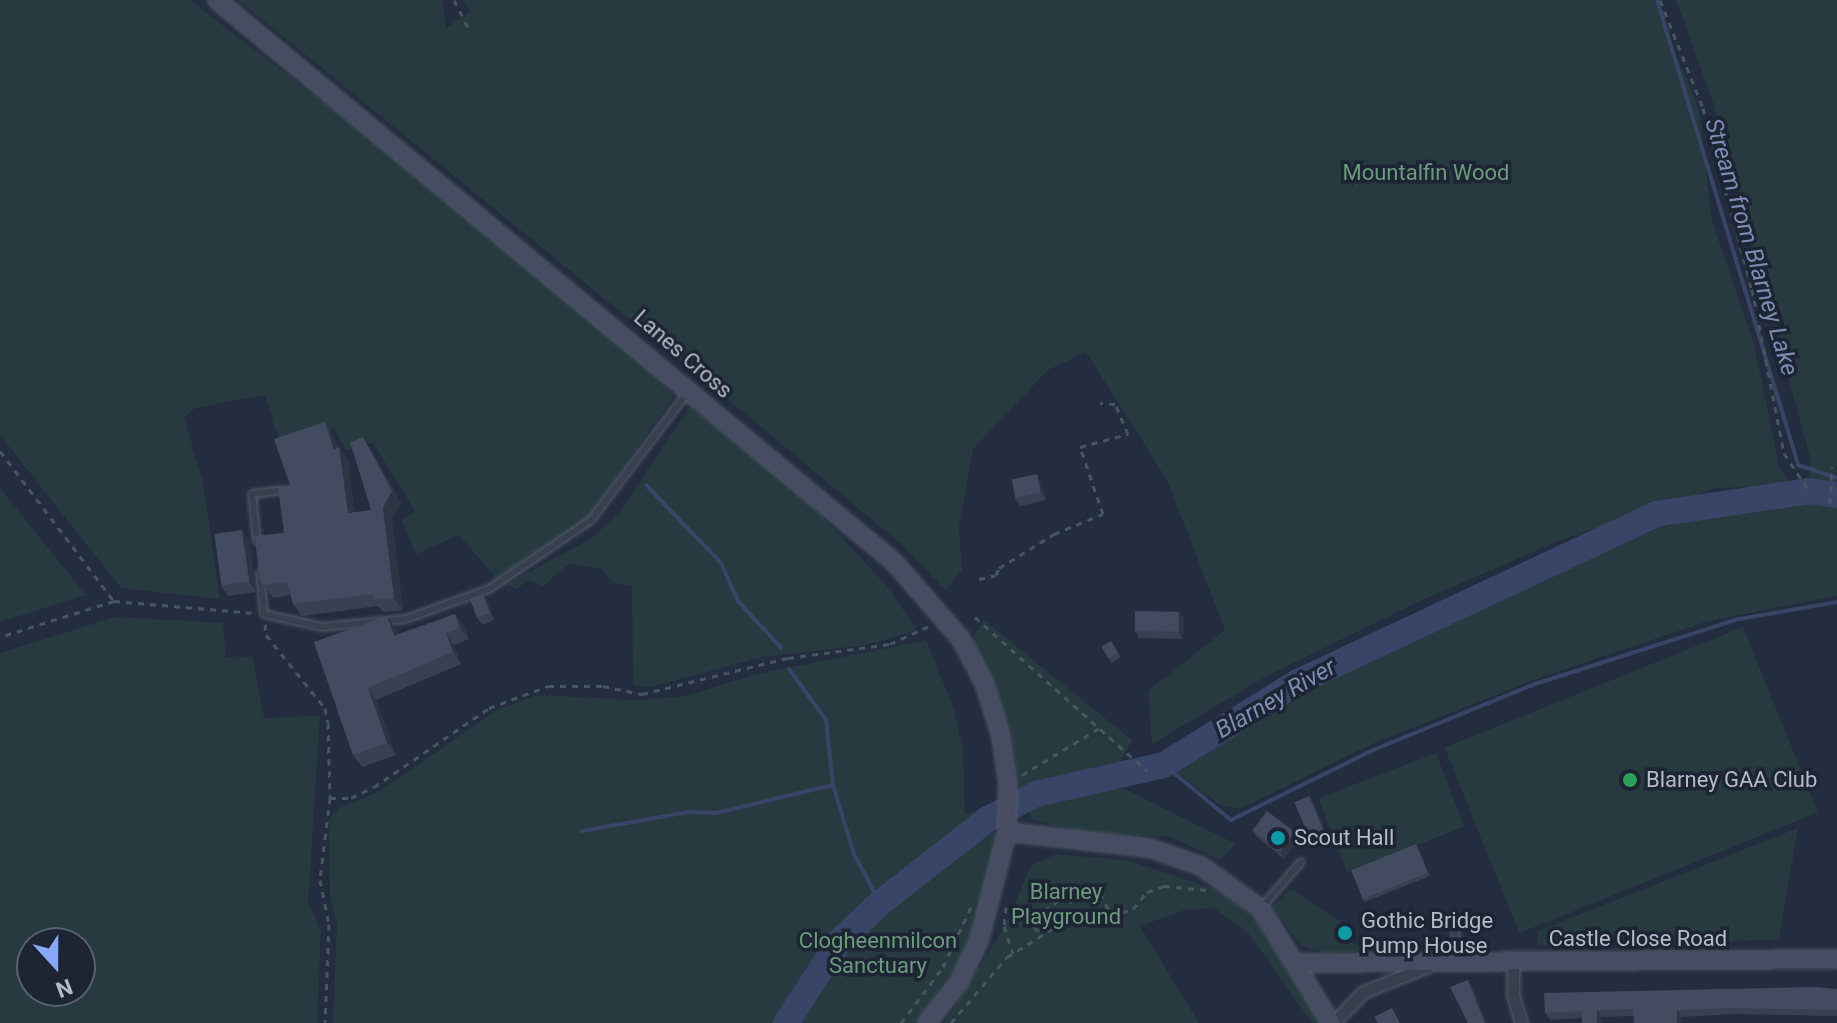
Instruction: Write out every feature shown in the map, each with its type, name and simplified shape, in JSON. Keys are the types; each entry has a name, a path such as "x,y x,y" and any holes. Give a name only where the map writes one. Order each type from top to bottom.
{"street":[{"name":"Lanes Cross","path":"217,0 894,562 944,616 985,685 1013,780 1003,861 979,941 959,982 927,1023"},
{"path":"1008,824 1040,835 1150,848 1224,879 1261,909 1332,1023"},
{"path":"1003,861 1010,849 1040,835"},
{"name":"Castle Close Road","path":"1297,963 1837,959"},
{"name":"Castle Close Road","path":"1332,1023 1363,992 1448,962"},
{"path":"1513,962 1513,996 1521,1023"}],"lane":[{"path":"259,569 264,614 322,627 406,619 489,589 591,520 689,390"},
{"path":"258,554 252,494 285,490"},
{"path":"1261,909 1301,862"},
{"path":"1448,962 1455,920"}],"path":[{"path":"454,0 470,31"},
{"path":"1660,0 1707,123 1752,289 1784,453 1809,491"},
{"path":"979,579 996,575 999,568 1054,534 1103,514 1080,447 1128,434 1115,404 1100,403"},
{"path":"0,451 114,601"},
{"path":"1830,504 1832,467"},
{"path":"0,637 114,601 264,614 266,635 325,708 330,798 320,880 329,924 325,1023"},
{"path":"330,798 351,798 374,787 489,708 548,686 603,686 642,694 682,687 756,665 890,644 944,616"},
{"path":"975,617 1147,771"},
{"path":"1013,780 1101,727"},
{"path":"1055,904 1063,915 1088,923 1133,909 1153,889 1202,893 1224,879"},
{"path":"1063,915 1045,921 1037,931 1029,919 1032,913 1044,911 1079,890 1100,893 1111,915"},
{"path":"1062,923 1063,915 1079,890"},
{"path":"901,1023 943,967 975,900"},
{"path":"1006,907 1004,926 1013,954"},
{"path":"1044,911 1045,921"},
{"path":"951,1023 1013,954 1072,920"}],"green space":[{"path":"0,0 190,0 477,220 660,377 673,397 588,518 496,578 459,535 416,554 402,521 415,511 373,443 346,450 334,428 281,447 265,395 195,408 184,417 203,483 220,599 121,588 0,435"},
{"name":"Mountalfin Wood","path":"238,0 442,0 446,28 470,12 464,0 1654,0 1699,111 1712,221 1754,344 1780,470 1795,486 1716,488 1558,541 1420,601 1267,676 1152,744 1148,691 1225,630 1167,480 1086,352 1048,370 973,449 959,526 962,570 946,590 901,544 741,410"},
{"path":"1676,0 1837,0 1837,491 1811,488 1810,457 1714,105"},
{"path":"690,406 806,499 886,585 917,630 867,645 762,657 651,687 633,685 632,586 613,583 602,569 569,564 543,586 530,580 516,589 506,584 591,539 618,514"},
{"path":"0,488 86,595 0,622"},
{"path":"1837,503 1837,596 1705,622 1542,677 1372,744 1240,809 1220,805 1178,774 1177,761 1431,620 1530,584 1659,528 1772,504"},
{"path":"115,617 223,623 226,658 252,656 264,718 320,716 308,902 321,931 317,1023 0,1023 0,653"},
{"path":"984,620 1132,740 1111,782 1236,844 1220,860 1170,837 1078,831 1033,820 1022,802 1011,731 972,638"},
{"name":"Blarney GAA Club","path":"1743,627 1818,812 1519,933 1444,748"},
{"name":"Clogheenmilcon Sanctuary","path":"926,640 954,709 963,749 965,815 981,808 998,840 987,899 966,952 916,1023 333,1023 337,924 330,896 329,819 339,808 378,792 497,710 537,695 639,700 685,696 757,674"},
{"path":"1436,753 1464,827 1347,872 1318,798"},
{"path":"1798,828 1779,940 1537,946 1538,931"},
{"name":"Blarney Playground","path":"1057,854 1126,860 1221,891 1256,919 1321,1023 1312,1023 1249,934 1214,908 1185,910 1140,926 1199,1023 944,1023 1006,924 1031,865"},
{"path":"1291,889 1342,922 1334,934 1369,951 1327,953 1300,945 1272,907"}],"building":[{"path":"325,422 334,450 339,447 348,513 371,510 350,442 363,437 392,491 383,508 394,598 374,600 373,594 293,604 287,582 264,585 259,579 255,536 284,533 278,487 290,485 274,439"},
{"path":"1037,474 1041,493 1016,498 1012,479"},
{"path":"242,530 249,581 222,585 214,534"},
{"path":"483,594 490,613 477,618 470,599"},
{"path":"1135,611 1179,612 1179,632 1135,631"},
{"path":"455,614 460,628 446,633 453,652 368,688 387,743 353,755 314,642 387,616 394,636"},
{"path":"1111,641 1118,653 1108,659 1101,646"},
{"path":"1309,796 1324,832 1310,838 1294,802"},
{"name":"Scout Hall","path":"1267,811 1295,832 1281,851 1253,830"},
{"path":"1416,844 1428,873 1363,899 1351,870"},
{"path":"1468,980 1485,1023 1468,1023 1450,987"},
{"path":"1837,989 1837,1010 1677,1010 1677,1023 1634,1023 1633,1009 1597,1010 1597,1023 1582,1023 1582,1011 1545,1013 1544,993"},
{"path":"1392,1008 1400,1023 1378,1023 1374,1017"}],"waterway":[{"name":"Stream from Blarney Lake","path":"1657,0 1798,465 1837,478"},
{"path":"646,485 721,563 738,601 781,648"},
{"name":"Blarney River","path":"786,1023 839,942 880,903 988,819 1036,794 1164,765 1298,682 1656,514 1809,491 1837,495"},
{"path":"1164,765 1231,820 1373,750 1535,684 1739,619 1837,602"},
{"path":"789,669 826,720 833,785 854,854 880,903"},
{"path":"582,831 689,812 716,813 833,785"}],"place":[{"name":"Blarney GAA Club","path":"1630,780"},
{"name":"Scout Hall","path":"1278,838"},
{"name":"Gothic Bridge Pump House","path":"1345,933"}]}
